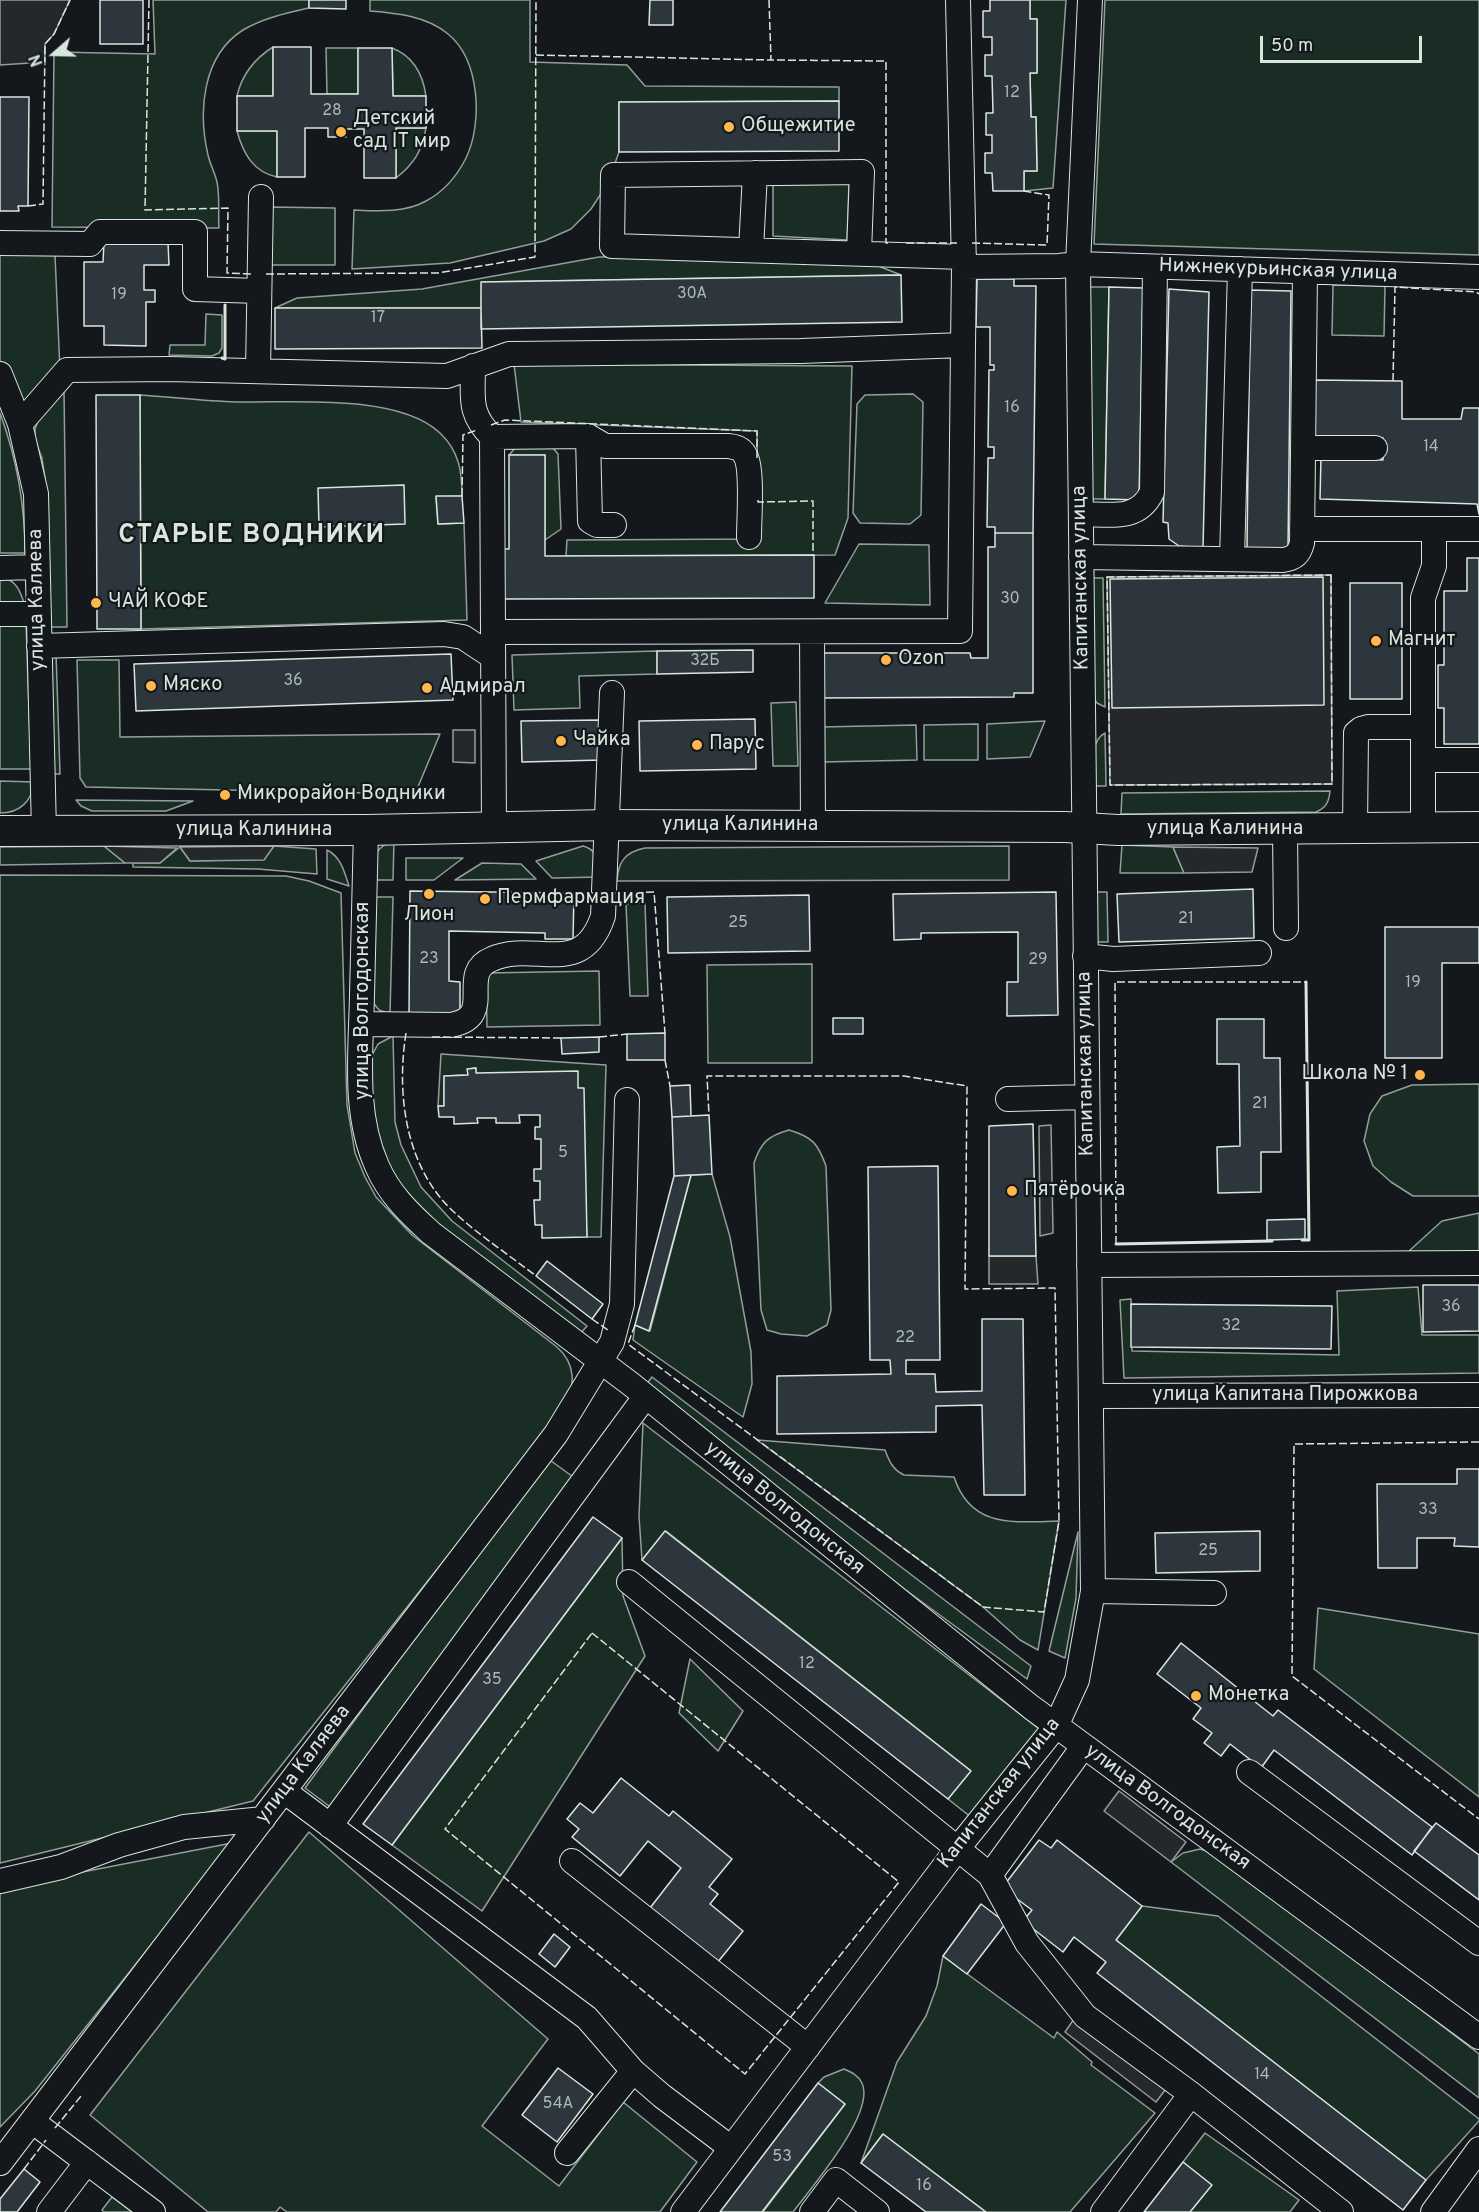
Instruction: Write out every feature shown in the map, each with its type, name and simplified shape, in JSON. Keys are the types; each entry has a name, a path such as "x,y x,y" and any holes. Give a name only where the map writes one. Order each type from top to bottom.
{"main road":[{"name":"улица Калинина","path":"0,831 366,831 608,825 1085,827 1118,830 1479,827"}],"street":[{"path":"493,632 960,631 964,262 958,0"},
{"name":"Капитанская улица","path":"683,2212 958,1848 1056,1726 1077,1680 1093,1591 1078,264 1090,0"},
{"path":"751,250 755,173 862,172 859,253"},
{"name":"Нижнекурьинская улица","path":"755,173 613,175 612,246 859,253 964,262 1059,266 1078,264 1479,277"},
{"path":"258,371 261,197"},
{"path":"0,243 90,244 100,232 195,232 195,290 259,291"},
{"path":"1081,514 1135,513 1148,501 1152,492 1155,267"},
{"path":"1232,559 1240,269"},
{"path":"1081,557 1293,558 1299,553 1302,543 1305,271"},
{"path":"21,424 68,370 169,369 447,375 509,354 801,351 963,345"},
{"path":"473,366 473,403 476,416 492,436 494,828"},
{"name":"улица Каляева","path":"0,374 21,424 36,494 44,832"},
{"path":"492,436 588,436 605,446 729,446 739,448 746,456 749,469 749,537"},
{"path":"588,436 588,515 593,524 614,525"},
{"path":"1303,448 1375,448"},
{"path":"1302,529 1479,529"},
{"path":"1423,828 1423,598 1434,566 1434,529"},
{"path":"0,568 37,567"},
{"path":"0,614 38,614"},
{"path":"813,632 813,827"},
{"path":"39,646 444,634 462,637 493,657"},
{"path":"362,1024 451,1025 463,1023 470,1018 475,1009 477,972 487,961 505,955 566,954 586,946 594,937 603,916 612,693"},
{"path":"1355,829 1356,733 1368,727 1423,727"},
{"path":"1423,760 1479,760"},
{"path":"1285,829 1286,928"},
{"name":"улица Волгодонская","path":"366,831 360,1089 368,1141 377,1166 390,1190 409,1213 431,1233 601,1362 1083,1747 1479,2037"},
{"path":"1085,957 1113,959 1258,953"},
{"path":"1008,1099 1087,1097"},
{"name":"улица Каляева","path":"0,2163 556,1434 601,1362 615,1335 622,1304 627,1100"},
{"path":"1089,1265 1479,1263"},
{"name":"улица Капитана Пирожкова","path":"1092,1396 1479,1395"},
{"path":"330,1826 645,1397"},
{"path":"629,1582 990,1875 1028,1943 1086,2016 1191,2094 1328,2208"},
{"path":"1093,1591 1214,1593"},
{"path":"990,1875 1083,1747"},
{"path":"1249,1772 1479,1943"},
{"path":"284,1791 587,2018 633,2071 731,2148"},
{"path":"0,1881 60,1867 119,1845 184,1827 263,1819"},
{"path":"572,1861 808,2047"},
{"path":"567,2153 633,2071"},
{"path":"1103,2212 1191,2094"},
{"path":"32,2121 153,2212"},
{"path":"1433,2212 1479,2149"},
{"path":"49,2212 87,2162"},
{"path":"812,2212 836,2180 877,2212"}],"green space":[{"path":"153,0 309,0 309,8 267,19 243,30 229,41 211,70 206,86 203,121 208,155 218,187 219,228 52,227 54,52 155,54"},
{"path":"370,0 530,0 530,62 627,65 645,86 839,87 839,101 619,102 619,152 608,183 591,209 571,229 544,241 450,263 352,269 354,210 409,208 438,193 454,177 466,158 475,128 476,110 472,75 459,45 440,28 421,19 401,14 370,11"},
{"path":"1030,0 1066,0 1053,188 1024,191 1024,171 1037,171 1036,117 1031,117 1030,73 1037,73 1037,19 1030,19"},
{"path":"1105,0 1479,0 1479,255 1094,244"},
{"path":"273,47 273,96 237,96 250,68"},
{"path":"326,48 358,48 358,94 327,94"},
{"path":"392,48 406,56 416,67 426,96 393,96"},
{"path":"396,128 426,128 416,156 408,168 396,178"},
{"path":"237,131 277,131 277,177 255,166 242,147"},
{"path":"849,184 847,240 773,236 773,185"},
{"path":"269,207 335,208 335,265 269,265"},
{"path":"0,255 55,255 60,371 30,404 15,398 0,362"},
{"path":"701,255 876,265 901,275 482,282 481,308 275,308 297,298 422,289 599,257"},
{"path":"1333,285 1385,286 1384,336 1332,335"},
{"path":"1083,287 1109,287 1105,499 1085,499"},
{"path":"206,314 222,315 222,348 219,353 212,356 169,355 170,345 205,345"},
{"path":"514,364 852,366 848,518 835,555 566,556 567,540 758,539 757,431 521,422"},
{"path":"64,390 67,627 49,627 47,493 42,458 35,440 35,429 40,416"},
{"path":"913,394 923,402 921,515 910,524 860,523 853,513 857,404 865,395"},
{"path":"140,395 236,402 314,402 371,406 398,411 421,420 440,433 451,447 458,462 462,496 436,497 438,524 464,523 467,620 141,629"},
{"path":"0,413 19,482 25,553 0,553"},
{"path":"515,448 553,448 558,454 561,529 545,540 545,455 509,455"},
{"path":"859,544 929,545 930,605 825,603"},
{"path":"0,576 17,587 25,606 0,606"},
{"path":"1091,578 1103,578 1105,707 1094,699"},
{"path":"0,621 26,622 31,769 0,769"},
{"path":"657,651 657,674 579,676 580,708 514,710 512,655"},
{"path":"56,653 60,774 50,774 49,658"},
{"path":"77,660 119,660 120,737 440,734 415,794 86,787 80,778"},
{"path":"796,702 798,766 773,766 771,703"},
{"path":"1045,721 1030,757 987,759 987,724"},
{"path":"978,724 978,760 924,760 924,725"},
{"path":"916,725 917,760 822,762 821,727"},
{"path":"1105,733 1106,786 1094,786 1094,749 1100,737"},
{"path":"0,781 34,782 31,795 19,808 0,813"},
{"path":"1330,791 1326,804 1316,812 1121,814 1122,793"},
{"path":"76,800 193,801 166,811 92,811 81,806"},
{"path":"394,840 393,880 372,880 373,866 378,851"},
{"path":"1122,845 1173,847 1184,873 1120,873"},
{"path":"104,846 125,863 0,865 0,847"},
{"path":"274,846 316,849 317,874 258,869 133,867 133,863 160,863 180,847 190,861 264,859"},
{"path":"583,846 595,854 599,877 552,878 536,861"},
{"path":"1009,846 1009,880 617,881 619,868 624,859 632,852 645,848"},
{"path":"327,850 339,861 349,886 327,879"},
{"path":"406,858 463,858 434,880 406,880"},
{"path":"482,863 521,864 536,879 455,880"},
{"path":"0,875 286,876 309,881 341,893 347,1105 355,1153 365,1177 376,1197 412,1235 557,1347 571,1367 572,1382 566,1407 253,1801 0,1863"},
{"path":"1094,892 1107,892 1108,942 1095,942"},
{"path":"374,897 393,897 390,1014 379,1010 371,1000"},
{"path":"645,903 648,996 630,996 626,904"},
{"path":"812,964 812,1063 708,1063 707,965"},
{"path":"599,971 600,1025 487,1027 486,973"},
{"path":"393,1036 395,1122 401,1145 421,1187 452,1221 587,1326 579,1335 443,1228 393,1177 373,1127 371,1057 378,1044"},
{"path":"441,1054 606,1065 601,1237 587,1237 578,1088 476,1073 476,1068 468,1069 468,1075 444,1076 444,1106 438,1106"},
{"path":"1479,1084 1479,1196 1413,1196 1391,1182 1373,1166 1364,1141 1370,1114 1382,1096 1412,1085"},
{"path":"789,1130 804,1135 814,1142 826,1166 831,1310 827,1325 807,1336 781,1334 767,1330 761,1310 754,1163 759,1150 766,1141"},
{"path":"712,1174 730,1237 751,1352 752,1384 743,1417 633,1340 635,1325 650,1331 691,1175"},
{"path":"1479,1213 1479,1261 1409,1251 1442,1221"},
{"path":"1418,1287 1422,1335 1479,1335 1479,1373 1124,1378 1120,1300 1131,1299 1132,1351 1339,1355 1337,1291"},
{"path":"652,1377 1031,1666 1027,1679 903,1588 645,1386"},
{"path":"643,1423 1043,1732 972,1818 948,1799 970,1770 666,1531 642,1560 639,1516"},
{"path":"757,1440 885,1450 892,1465 904,1475 954,1477 971,1506 983,1514 1010,1521 1059,1521 1038,1650 1020,1640 983,1607"},
{"path":"547,1458 576,1479 333,1809 305,1788"},
{"path":"1078,1532 1076,1598 1065,1658 1049,1651"},
{"path":"622,1538 623,1596 645,1656 482,1911 392,1845"},
{"path":"1318,1608 1479,1634 1479,1797 1314,1669"},
{"path":"690,1659 743,1711 718,1751 679,1713"},
{"path":"309,1832 548,2039 482,2126 559,2186 623,2102 697,2162 660,2212 287,2212 280,2207 276,2212 208,2212 90,2115"},
{"path":"232,1843 35,2091 0,2127 0,1888"},
{"path":"1200,1849 1223,1859 1479,2054 1479,2098 1171,1862 1183,1853"},
{"path":"1142,1906 1218,1916 1479,2121 1426,2180 1116,1940"},
{"path":"943,1956 1054,2038 1057,2032 1092,2062 1091,2065 1155,2113 1070,2212 986,2212 883,2134 861,2163 897,2062 926,2016 937,1986"},
{"path":"844,2069 860,2080 864,2096 860,2112 851,2131 840,2150 793,2212 763,2212 845,2104 818,2083 824,2077"},
{"path":"1205,2133 1299,2200 1290,2212 1190,2212 1211,2185 1183,2162"},
{"path":"112,2197 132,2212 104,2212 102,2210"}],"shaded area":[{"path":"0,0 70,0 54,34 45,44 45,62 0,65"},
{"path":"1331,575 1332,784 1110,785 1107,577"},
{"path":"453,730 475,730 475,763 453,762"},
{"path":"104,846 177,848 160,863 125,863"},
{"path":"274,846 264,860 190,861 180,847"},
{"path":"1173,847 1258,848 1252,872 1184,873"},
{"path":"1051,1125 1053,1233 1040,1236 1039,1126"},
{"path":"989,1256 1036,1256 1038,1284 989,1284"},
{"path":"1119,1791 1186,1842 1171,1862 1104,1811"},
{"path":"1074,2019 1168,2086 1156,2102 1065,2032"}],"building":[{"path":"100,0 143,0 143,44 100,44"},
{"path":"309,0 346,0 346,9 309,8"},
{"path":"650,0 673,0 673,25 649,25"},
{"path":"990,0 1030,0 1030,19 1037,19 1037,73 1030,73 1031,117 1036,117 1037,171 1024,171 1024,191 993,191 992,173 985,173 985,153 992,153 992,135 986,135 986,113 993,113 992,76 985,76 985,55 992,55 992,37 983,37 983,11 990,11"},
{"path":"273,47 311,47 311,94 358,94 358,48 392,48 393,96 426,96 426,128 396,128 396,178 364,178 364,129 346,129 346,137 328,137 328,128 305,128 305,177 277,177 277,131 237,131 237,96 273,96"},
{"path":"0,97 29,97 28,206 18,206 19,211 0,211"},
{"name":"Общежитие","path":"839,101 839,151 619,152 619,102"},
{"path":"104,242 168,242 169,265 144,265 144,290 155,290 155,302 146,302 146,346 104,345 104,326 84,326 84,262 103,262"},
{"path":"901,275 902,322 481,329 481,282"},
{"path":"977,279 1014,279 1014,286 1036,286 1033,533 995,533 995,527 987,527 988,458 994,458 994,447 988,447 989,370 994,370 994,365 990,365 990,327 976,327"},
{"path":"1109,287 1143,288 1139,500 1105,499"},
{"path":"1169,289 1209,292 1203,548 1179,546 1169,539 1168,523 1163,522"},
{"path":"1250,290 1291,291 1288,549 1247,549"},
{"path":"275,308 481,308 482,348 275,349"},
{"path":"1313,380 1402,381 1402,419 1461,419 1463,408 1479,408 1479,514 1477,504 1320,499 1321,457 1383,460 1383,438 1313,438"},
{"path":"96,395 140,395 141,629 97,629"},
{"path":"509,455 545,455 545,556 814,555 814,598 504,599 504,549 509,549"},
{"path":"404,485 405,524 319,527 318,488"},
{"path":"436,496 462,496 464,523 438,524"},
{"path":"995,533 1033,533 1033,693 1014,693 1014,697 814,698 814,653 970,653 971,658 988,658 988,547 995,547"},
{"path":"1467,558 1479,558 1479,744 1444,744 1444,708 1438,708 1438,665 1444,665 1444,591 1467,591"},
{"path":"1323,577 1324,705 1112,708 1110,579"},
{"name":"Магнит","path":"1350,583 1402,583 1402,699 1350,699"},
{"path":"753,650 753,672 657,674 657,651"},
{"path":"451,654 453,700 136,711 134,664"},
{"name":"Парус","path":"755,719 756,769 640,771 639,721"},
{"name":"Чайка","path":"601,720 602,760 522,762 521,721"},
{"path":"1253,889 1254,938 1119,942 1117,894"},
{"path":"410,891 574,893 573,939 545,939 545,933 449,931 449,981 460,982 460,1015 409,1014"},
{"path":"1056,892 1058,1015 1007,1016 1007,982 1018,982 1018,932 921,933 921,939 894,940 893,894"},
{"path":"809,895 810,951 668,953 667,897"},
{"path":"1385,927 1479,927 1479,963 1442,963 1442,1058 1385,1058"},
{"path":"833,1018 863,1018 863,1034 833,1034"},
{"path":"1217,1019 1264,1019 1264,1058 1280,1058 1281,1152 1261,1152 1261,1192 1218,1193 1217,1147 1240,1146 1239,1064 1217,1064"},
{"path":"665,1033 665,1060 627,1060 627,1034"},
{"path":"599,1037 599,1052 562,1054 561,1038"},
{"path":"476,1068 476,1073 578,1071 578,1088 584,1088 587,1237 542,1238 542,1225 535,1225 534,1200 540,1200 540,1181 534,1181 534,1169 541,1169 541,1139 535,1139 535,1127 540,1127 540,1115 519,1115 520,1123 496,1123 496,1118 477,1118 478,1123 454,1124 454,1117 439,1117 438,1106 444,1106 444,1076 468,1075 467,1069"},
{"path":"690,1085 691,1116 672,1117 670,1086"},
{"path":"709,1115 712,1174 674,1176 672,1117"},
{"name":"Пятёрочка","path":"1033,1124 1036,1256 989,1256 989,1126"},
{"path":"938,1166 940,1360 906,1360 906,1374 935,1374 936,1392 982,1391 982,1319 1023,1319 1025,1495 984,1495 982,1405 936,1406 936,1432 777,1434 777,1376 891,1374 890,1360 870,1360 868,1167"},
{"path":"691,1175 649,1331 635,1325 674,1176"},
{"path":"1305,1219 1305,1239 1267,1240 1267,1220"},
{"path":"547,1261 603,1304 592,1319 536,1276"},
{"path":"1423,1285 1479,1285 1479,1331 1423,1332"},
{"path":"1131,1304 1332,1306 1331,1349 1131,1347"},
{"path":"1457,1469 1479,1469 1479,1547 1454,1546 1455,1538 1417,1538 1417,1568 1378,1568 1377,1484 1457,1484"},
{"path":"593,1517 622,1538 392,1845 363,1824"},
{"path":"665,1531 971,1771 948,1799 642,1560"},
{"path":"1260,1531 1260,1571 1156,1573 1155,1533"},
{"path":"1181,1643 1273,1716 1278,1710 1432,1827 1412,1855 1274,1750 1261,1768 1230,1744 1221,1756 1204,1743 1212,1733 1193,1719 1201,1708 1157,1674"},
{"path":"621,1778 669,1816 673,1811 732,1859 709,1887 718,1894 710,1904 743,1931 717,1963 650,1908 681,1868 648,1841 620,1876 572,1837 579,1829 567,1819 580,1803 593,1813"},
{"path":"1436,1823 1479,1855 1479,1900 1414,1851"},
{"path":"1039,1840 1051,1848 1057,1840 1142,1906 1116,1940 1426,2180 1403,2210 1097,1973 1106,1962 1074,1937 1063,1952 1023,1921 1032,1910 1002,1888"},
{"path":"981,1904 1006,1923 967,1974 943,1956"},
{"path":"554,1934 570,1947 555,1967 539,1954"},
{"path":"558,2068 593,2094 557,2142 522,2115"},
{"path":"818,2083 845,2104 762,2212 720,2212"},
{"path":"883,2134 986,2212 926,2212 861,2163"},
{"path":"1183,2162 1212,2185 1190,2212 1144,2212"},
{"path":"24,2169 40,2182 17,2212 0,2212 0,2199"}],"fence":[{"path":"28,206 43,204 45,44 54,34 70,0"},
{"path":"149,0 145,210 228,208 227,273 251,274"},
{"path":"266,274 438,273 535,257 536,0"},
{"path":"769,0 771,60 886,61 886,243 888,243"},
{"path":"536,55 771,60"},
{"path":"972,243 1047,245 1049,195 1024,191"},
{"path":"906,243 957,243"},
{"path":"1393,381 1395,287 1479,294"},
{"path":"491,425 505,420 757,431 757,458"},
{"path":"462,496 463,435 477,430"},
{"path":"758,500 758,502 813,501 813,555"},
{"path":"1331,575 1332,784 1110,785 1107,577 1331,575"},
{"path":"613,893 654,892 665,1033"},
{"path":"574,893 598,893"},
{"path":"1116,1244 1115,982 1306,982"},
{"path":"406,1033 403,1057 404,1106 408,1130 425,1175 438,1195 455,1213 484,1238 536,1276"},
{"path":"599,1037 627,1034"},
{"path":"432,1037 561,1038"},
{"path":"665,1060 670,1086"},
{"path":"635,1325 628,1344 983,1607 1044,1612 1059,1521 1055,1288 965,1289 967,1086 904,1076 707,1076 709,1115"},
{"path":"592,1319 608,1330"},
{"path":"1479,1442 1294,1444 1292,1676 1479,1819"},
{"path":"592,1633 899,1882 745,2074 445,1829 592,1633"},
{"path":"55,2128 81,2096"},
{"path":"24,2169 46,2140"}],"wall":[{"path":"222,358 225,359 225,305"},
{"path":"1302,1240 1309,1240 1306,982"},
{"path":"1116,1244 1272,1241"}],"place":[{"name":"Общежитие","path":"729,127"},
{"name":"Детский сад IT мир","path":"341,132"},
{"name":"ЧАЙ КОФЕ","path":"96,603"},
{"name":"Магнит","path":"1376,641"},
{"name":"Ozon","path":"886,660"},
{"name":"Мяско","path":"151,686"},
{"name":"Адмирал","path":"427,688"},
{"name":"Чайка","path":"561,741"},
{"name":"Парус","path":"697,745"},
{"name":"Микрорайон Водники","path":"225,795"},
{"name":"Лион","path":"429,894"},
{"name":"Пермфармация","path":"485,899"},
{"name":"Школа № 1","path":"1420,1075"},
{"name":"Пятёрочка","path":"1012,1191"},
{"name":"Монетка","path":"1196,1696"}],"district":[{"name":"СТАРЫЕ ВОДНИКИ","path":"252,537"}]}
